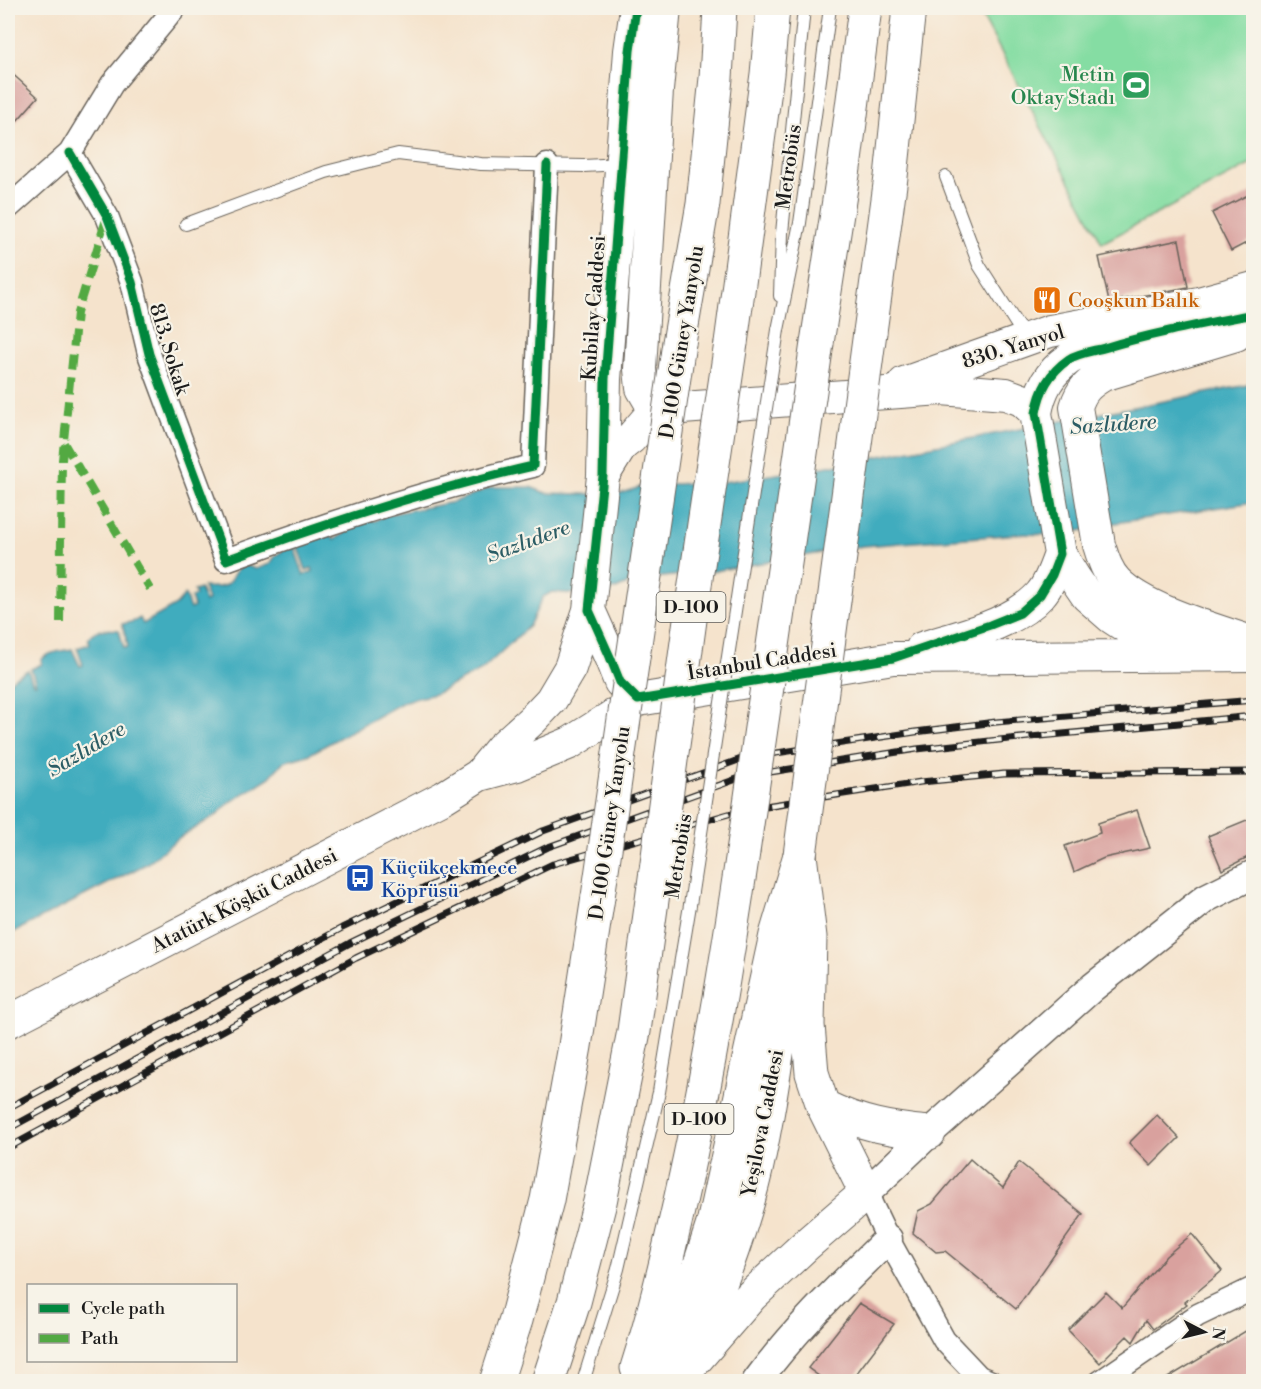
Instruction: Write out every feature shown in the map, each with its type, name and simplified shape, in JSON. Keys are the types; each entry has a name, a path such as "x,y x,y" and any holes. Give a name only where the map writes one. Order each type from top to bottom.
{"main road":[{"name":"Kubilay Caddesi","path":"479,775 501,747 551,700 570,668 589,610 603,476 605,379 630,51 636,8"},
{"path":"655,410 642,388 639,369 664,8"},
{"name":"D-100 Güney Yanyolu","path":"496,1382 516,1320 547,1200 575,1046 679,343 703,204 716,78 720,8"},
{"name":"D-100","path":"548,1382 574,1302 600,1202 634,1031 692,605 731,343 767,75 773,8"},
{"name":"D-100","path":"632,1382 649,1331 699,1116 723,987 844,168 865,8"},
{"path":"651,1382 691,1292 713,1224 771,958 800,855 891,177 909,8"},
{"name":"830. Yanyol","path":"881,392 933,371 1050,331 1199,303 1254,288"},
{"path":"1254,314 1143,336 1071,358 1047,381 1039,397 1036,413 1060,554 1087,596 1110,617 1134,632 1162,641 1254,653"},
{"path":"1254,328 1223,340 1103,375 1086,385 1079,394 1076,407 1099,545 1113,577 1119,584 1158,608 1254,643"},
{"path":"603,476 622,445 655,410 941,389 1006,393 1022,400 1036,413"},
{"path":"893,658 990,626 1020,613 1040,595 1052,575 1060,554"},
{"path":"479,775 517,765 570,743 638,700 620,682 589,610"},
{"name":"İstanbul Caddesi","path":"638,700 893,658 1254,653"},
{"name":"Atatürk Köşkü Caddesi","path":"8,1022 444,796 479,775"},
{"path":"684,1377 752,1296 866,1193 823,1106 812,1073 808,1025 810,937 800,855"},
{"name":"Yeşilova Caddesi","path":"684,1377 729,1261 756,1170 775,1067 800,855"},
{"path":"823,1106 862,1123 929,1133"}],"street":[{"path":"8,208 70,153 112,84 175,8"},
{"name":"813. Sokak","path":"70,153 107,216 132,282 149,354 226,560 327,523 474,479 533,466 547,165"},
{"path":"991,1382 979,1377 944,1340 888,1239 866,1193 929,1133 1093,987 1206,898 1254,874"},
{"path":"756,1382 768,1365 888,1239"},
{"path":"1100,1382 1198,1315 1254,1288"}],"lane":[{"name":"Metrobüs","path":"778,330 782,233 804,8"},
{"name":"Metrobüs","path":"583,1382 618,1269 659,1092 778,330 800,223 830,8"},
{"path":"186,224 326,172 398,154 481,164 584,166 622,164"},
{"path":"946,177 979,265 1026,339"}],"green space":[{"name":"Metin Oktay Stadı","path":"978,8 1253,8 1253,163 1102,243"}],"water":[{"name":"Sazlıdere","path":"1253,384 1253,502 1115,523 1061,535 1019,534 863,546 708,572 636,580 600,596 552,592 543,597 529,626 482,670 435,694 405,701 308,755 283,762 270,777 229,803 217,815 180,837 146,864 8,935 8,684 28,670 33,684 36,684 31,669 42,664 41,660 44,657 55,652 72,649 80,666 83,665 77,648 90,644 88,638 98,630 119,630 124,648 128,647 122,624 140,618 143,624 176,605 185,595 190,609 194,607 191,598 196,595 194,591 200,589 205,602 208,600 203,587 223,586 231,580 239,568 245,565 256,569 270,564 276,555 293,544 304,575 313,571 312,568 306,570 296,543 327,531 334,540 345,533 340,527 364,519 375,521 385,515 454,502 492,487 530,487 546,493 615,495 647,485 723,482 818,468"}],"building":[{"path":"8,70 38,97 8,131"},
{"path":"1254,192 1254,239 1231,251 1212,213"},
{"path":"1179,240 1188,287 1109,302 1099,257"},
{"path":"1137,810 1150,848 1104,858 1074,872 1065,846 1100,833 1098,823"},
{"path":"1254,817 1254,854 1222,870 1208,836"},
{"path":"1157,1115 1179,1138 1151,1166 1129,1143"},
{"path":"970,1159 1003,1188 1019,1162 1083,1214 1016,1309 945,1251 936,1252 913,1233 918,1211 932,1204"},
{"path":"1192,1234 1222,1271 1185,1302 1187,1304 1153,1329 1146,1320 1133,1342 1127,1336 1100,1363 1068,1330 1106,1292 1122,1308 1166,1256"},
{"path":"859,1303 894,1324 850,1382 827,1382 808,1368"},
{"path":"1254,1326 1254,1372 1237,1382 1161,1382"}],"railway":[{"path":"8,1108 342,928 543,831 744,758 996,722 1254,700"},
{"path":"8,1129 350,943 548,847 745,776 917,749 1254,716"},
{"path":"8,1148 356,958 553,864 746,809 921,782 1004,774 1254,772"}],"marked path":[{"path":"60,622 62,460 77,313 107,216"},
{"path":"64,443 150,589"}],"cycle path":[{"path":"636,8 630,51 605,379 603,476 589,610 620,682 638,700 893,658 1020,613 1040,595 1052,575 1060,554 1036,413 1043,389 1051,376 1062,364 1081,354 1160,333 1254,314"},
{"path":"70,153 107,216 132,282 149,354 226,560 378,508 533,466 547,165"}],"place":[{"name":"Metin Oktay Stadı","path":"1136,85"},
{"name":"Cooşkun Balık","path":"1047,300"},
{"name":"Küçükçekmece Köprüsü","path":"360,878"}]}
